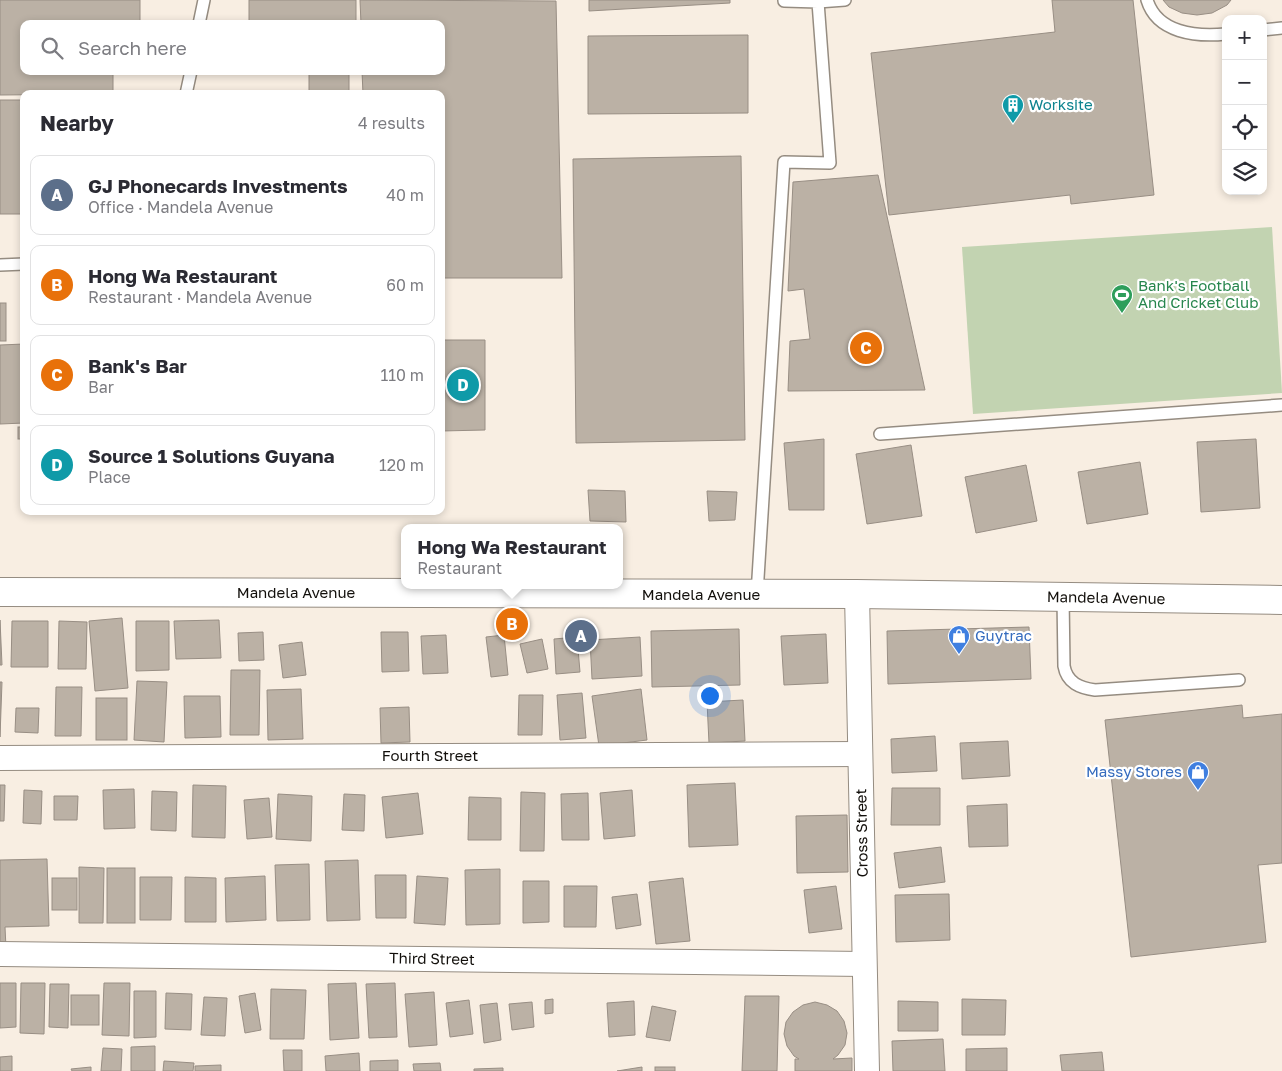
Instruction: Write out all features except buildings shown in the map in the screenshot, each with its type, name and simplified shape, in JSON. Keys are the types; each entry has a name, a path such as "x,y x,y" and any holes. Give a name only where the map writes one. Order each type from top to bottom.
{"main road":[{"name":"Mandela Avenue","path":"0,592 857,594 1282,600"}],"street":[{"name":"Cross Street","path":"857,594 867,1071"},
{"name":"Fourth Street","path":"0,758 860,754"},
{"name":"Third Street","path":"0,954 864,964"}],"lane":[{"path":"200,20 204,0"},
{"path":"784,0 784,2 845,0"},
{"path":"1147,0 1157,19 1167,25 1188,34 1222,35"},
{"path":"756,595 784,162 830,162 818,2"},
{"path":"1267,30 1282,28"},
{"path":"187,90 190,75"},
{"path":"0,265 20,264"},
{"path":"880,434 1282,405"},
{"path":"1063,597 1064,666 1067,676 1076,685 1095,690 1239,680"}],"green space":[{"name":"Bank's Football And Cricket Club","path":"1272,227 1282,393 973,414 962,247"}],"place":[{"name":"Worksite","path":"1013,124"},
{"name":"Bank's Football And Cricket Club","path":"1122,314"},
{"name":"Bank's Bar","path":"866,348"},
{"name":"Source 1 Solutions Guyana","path":"463,385"},
{"name":"Hong Wa Restaurant","path":"512,624"},
{"name":"GJ Phonecards Investments","path":"581,636"},
{"name":"Guytrac","path":"959,655"},
{"name":"Massy Stores","path":"1198,791"}]}
